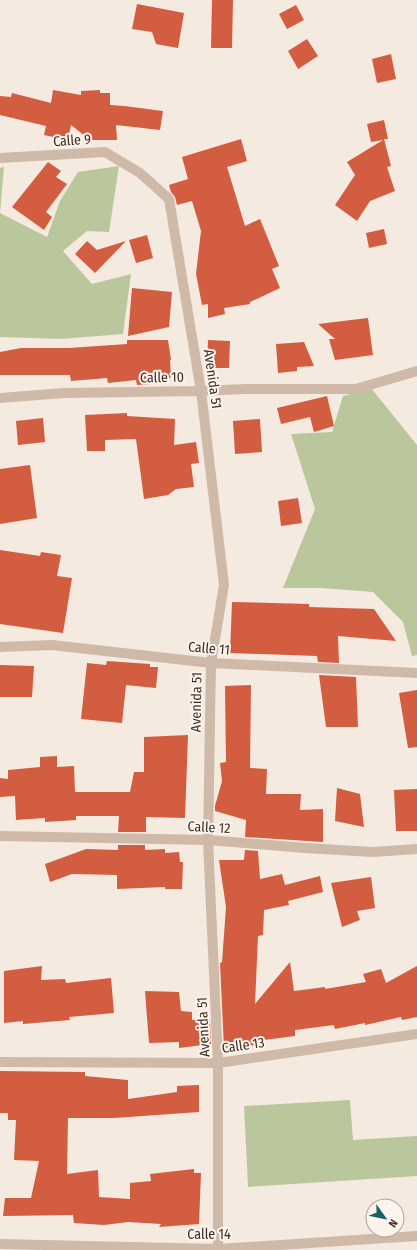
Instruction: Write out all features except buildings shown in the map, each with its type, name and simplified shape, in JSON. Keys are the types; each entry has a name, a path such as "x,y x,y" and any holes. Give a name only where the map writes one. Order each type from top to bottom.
{"street":[{"name":"Calle 9","path":"0,158 105,152 140,173"},
{"name":"Avenida 51","path":"140,173 169,199 201,391 224,585 211,663 208,840 218,1063 218,1250"},
{"name":"Calle 10","path":"0,398 64,393 246,389 356,389 417,371"},
{"name":"Calle 11","path":"0,647 52,645 211,663 417,673"},
{"name":"Calle 12","path":"0,836 208,840 312,849 373,852 417,849"},
{"name":"Calle 13","path":"0,1062 218,1063 417,1034"},
{"name":"Calle 14","path":"0,1244 218,1250 417,1236"}],"green space":[{"path":"119,166 109,232 87,231 63,251 92,284 131,274 123,334 60,339 0,337 0,213 47,237 60,201 78,172"},
{"path":"4,167 0,213 0,168"},
{"path":"371,388 417,445 417,655 412,656 403,622 373,592 321,588 283,588 315,509 291,434 332,432 343,396"},
{"path":"350,1100 353,1140 417,1136 417,1176 248,1187 244,1106"}]}
